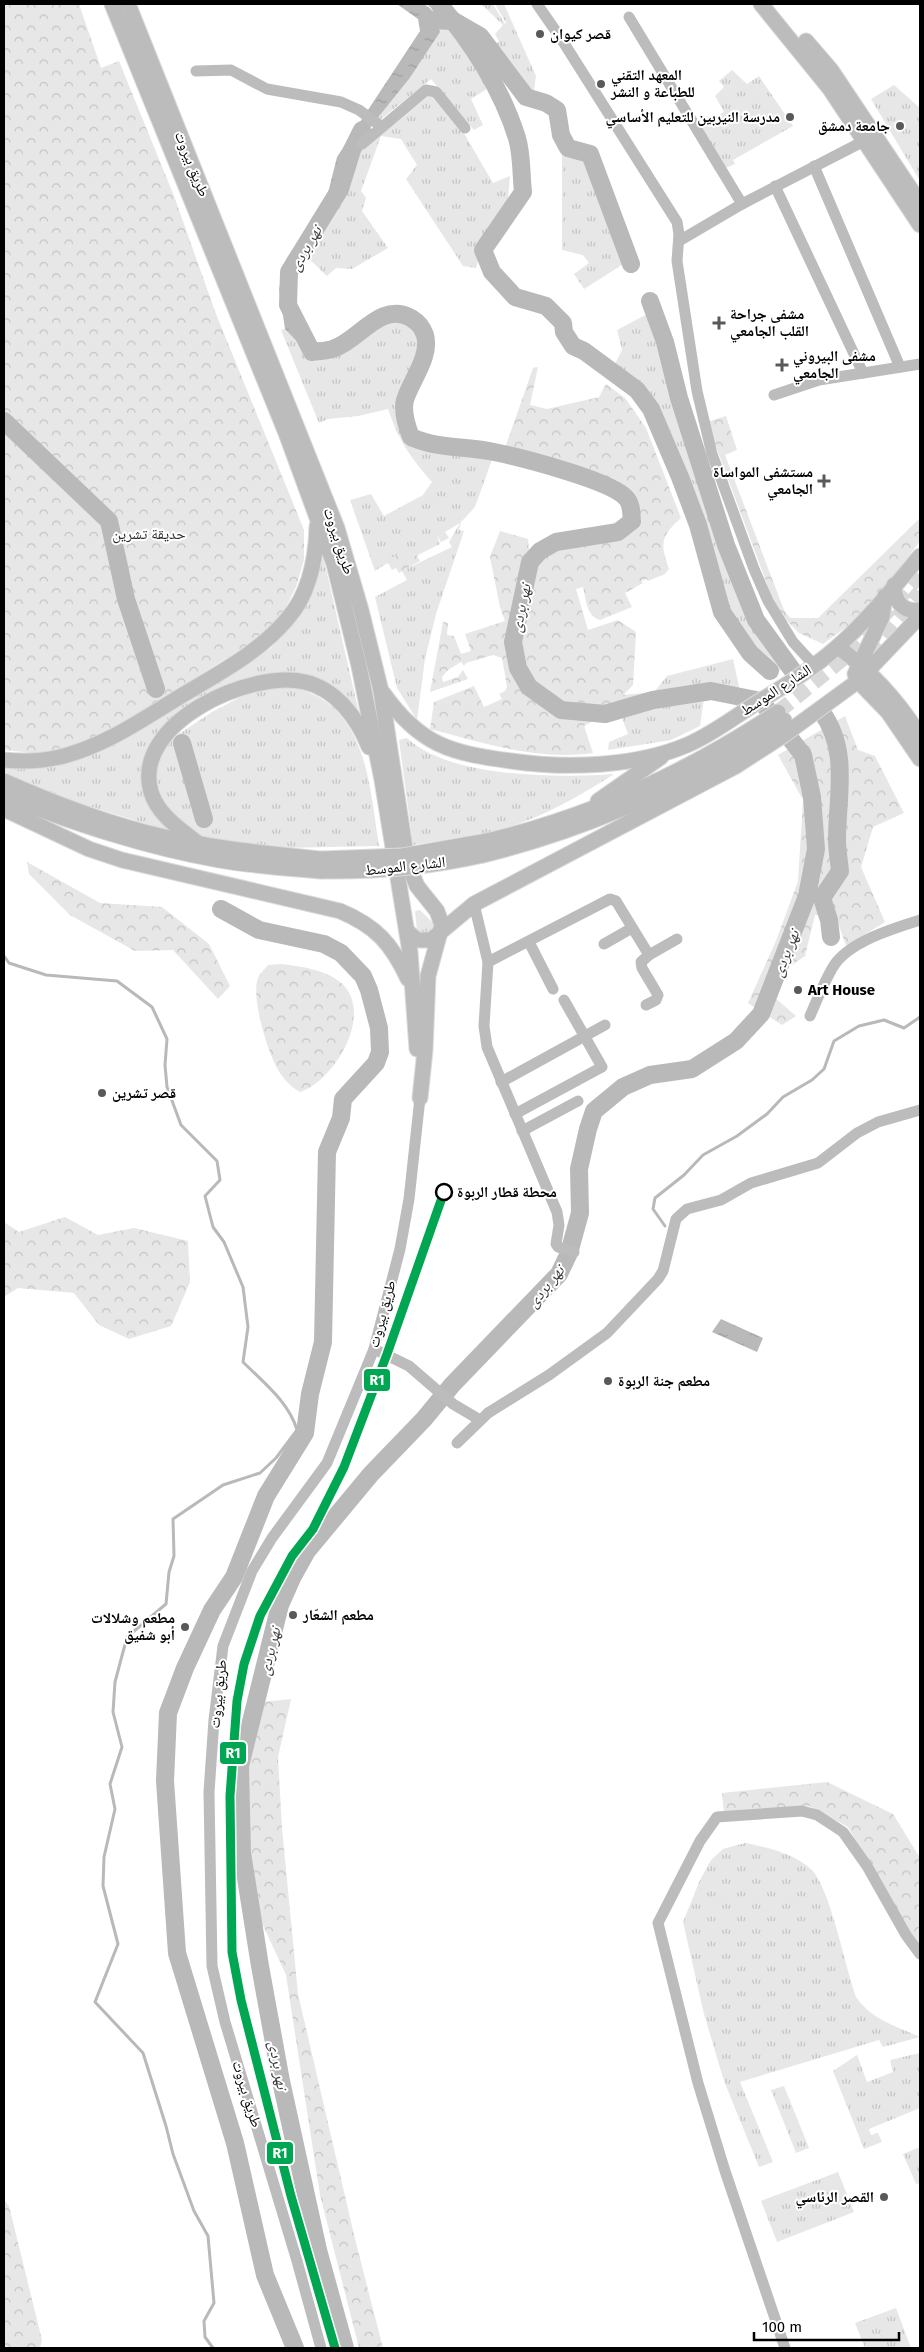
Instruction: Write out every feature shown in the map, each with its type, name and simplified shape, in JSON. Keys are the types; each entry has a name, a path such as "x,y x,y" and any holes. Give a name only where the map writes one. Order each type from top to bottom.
{"main road":[{"name":"طريق بيروت","path":"112,4 286,432 334,564 359,666 382,780 407,931 414,991 420,1098"},
{"name":"طريق بيروت","path":"128,4 336,528 361,610 381,691 408,861 416,886 441,918 442,930 428,976 425,1050 420,1098"},
{"path":"761,4 812,64 866,140 920,225"},
{"path":"775,4 831,70 920,203"},
{"path":"4,760 34,761 60,757 110,738 237,662 266,642 289,617 307,587 316,554 317,515"},
{"name":"الشارع الموسط","path":"381,691 398,714 421,735 439,745 482,756 550,766 625,761 670,751 703,737 814,665 838,647 920,556"},
{"path":"890,591 899,604 911,611 920,610"},
{"path":"862,672 890,591"},
{"name":"الشارع الموسط","path":"482,848 523,845 650,804 736,766 791,730 862,672 920,616"},
{"path":"838,647 862,672 894,699 920,736"},
{"path":"862,672 920,759"},
{"path":"199,844 171,822 158,808 151,790 150,763 159,742 170,730 199,709 238,688 264,681 292,680 307,682 327,692 355,718 365,736 382,780"},
{"name":"الشارع الموسط","path":"4,782 93,816 144,832 199,844 368,871 414,867 482,848 579,814 639,791 684,769 781,716 720,762 474,904 431,940 424,942 418,940 407,931"},
{"path":"579,814 670,751"},
{"name":"الشارع الموسط","path":"4,796 106,834 220,861 321,865"},
{"path":"4,808 89,849 122,860 321,905 360,919 374,929 388,943 400,960 414,991"}],"street":[{"path":"543,6 674,216 678,228 679,241 677,261 697,391 712,454 751,561 768,601 793,642 814,665"},
{"path":"629,17 742,204"},
{"path":"196,70 231,70 267,89 341,102 358,110 382,127"},
{"path":"362,144 421,93 431,90 439,96 465,128"},
{"path":"679,241 775,186 866,140"},
{"path":"814,166 900,367"},
{"path":"775,186 863,373"},
{"path":"774,395 813,381 920,364"},
{"path":"488,962 610,899 616,901 649,955"},
{"path":"474,904 488,962 485,1038 501,1082 557,1212 559,1225 556,1244 558,1247 574,1252"},
{"path":"810,1016 832,967 838,959 877,936 920,920"},
{"path":"604,944 632,928"},
{"path":"646,1005 657,999 658,995 641,964 643,959 677,939"},
{"path":"529,942 553,989"},
{"path":"515,1114 602,1067 564,1000"},
{"path":"501,1082 605,1025"},
{"name":"طريق بيروت","path":"321,2348 298,2261 225,2022 212,1966 209,1792 214,1720 223,1646 252,1571 272,1538 327,1463 374,1349 404,1224 420,1098"},
{"path":"522,1131 578,1101"},
{"path":"457,1443 480,1420 549,1376 618,1324 663,1271 676,1218 680,1212 686,1208 721,1200 751,1183 818,1163 857,1133 878,1122 920,1110"},
{"path":"374,1349 409,1366 453,1404 480,1420"},
{"path":"785,2348 725,2171 698,2083 658,1923 700,1841 717,1818 802,1810 818,1815 843,1832 867,1866 906,1935 920,1954"}],"green space":[{"name":"حديقة تشرين","path":"4,4 79,4 101,68 119,61 174,196 216,314 304,530 304,560 296,587 284,611 263,635 117,727 61,750 35,753 4,750"},
{"path":"425,4 434,4 438,8 490,87 471,99 483,125 474,130 431,79 369,129 409,79 434,10"},
{"path":"481,4 493,4 505,24 495,4 504,4 536,76 533,97 528,94 495,49 495,45 499,41 495,34 503,25"},
{"path":"732,70 747,84 759,76 793,126 733,160 735,164 716,172 685,120 694,114 702,124 724,112 715,96 724,87 719,81"},
{"path":"894,85 920,108 920,181 871,99"},
{"path":"423,95 438,98 465,135 493,183 510,176 508,200 481,249 476,268 463,266 406,179 417,165 401,139 381,136 361,191 366,198 362,211 388,248 352,269 336,268 327,276 304,254 344,189 358,145"},
{"path":"562,142 568,151 588,156 628,261 584,289 574,274 589,263 583,255 562,250"},
{"path":"651,312 674,399 721,545 754,622 784,669 779,671 750,652 723,611 701,529 653,410 636,386 612,370 622,350 617,330"},
{"path":"392,313 409,317 420,325 425,335 422,361 405,402 401,404 408,439 414,447 494,454 475,507 461,522 459,530 464,531 436,614 425,659 417,720 397,688 375,597 407,580 402,571 452,547 449,542 460,523 445,532 449,538 441,542 437,535 440,544 416,556 412,548 380,565 381,567 375,571 350,500 371,494 384,516 423,495 432,482 417,465 406,448 396,430 388,409 358,416 328,419 319,423 281,330 285,329 308,353 335,349 360,333 372,322"},
{"path":"538,367 530,405 547,409 599,397 606,384 625,398 646,428 681,518 669,530 664,541 664,553 669,569 665,574 648,581 647,579 641,581 643,583 625,593 632,607 600,620 595,618 589,611 583,587 576,589 588,630 618,620 636,632 633,685 605,714 584,726 593,753 552,755 531,753 430,729 434,702 474,686 484,707 502,699 499,694 505,691 507,687 502,658 493,655 466,663 464,666 461,662 448,670 442,677 443,682 458,677 463,670 468,679 430,692 443,622 448,623 447,635 454,636 461,654 471,651 465,634 505,621 500,607 490,557 500,531 528,539 530,562 532,563 543,552 557,545 602,540 624,533 632,526 637,516 634,493 611,482 505,448 533,368"},
{"path":"726,416 737,450 725,455 784,610 790,618 818,618 920,518 920,541 867,612 823,644 799,633 777,611 707,422"},
{"path":"412,547 420,561 399,573 396,568 392,570 388,563 381,567 380,564"},
{"path":"323,556 359,713 304,678 203,701 147,758 173,832 53,795 4,774 4,768 23,769 58,765 146,725 271,648 302,612 315,588"},
{"path":"733,659 740,691 713,687 614,704 623,695 654,692 667,676"},
{"path":"292,687 317,696 336,710 350,728 360,749 367,772 379,846 279,848 205,839 192,833 162,806 154,774 163,749 170,740 212,712 250,692 261,689"},
{"path":"704,698 700,726 671,740 608,750 609,742 628,734 621,715"},
{"path":"845,716 858,750 875,756 904,813 873,827 861,867 885,922 846,946 835,914 815,915 805,956 785,970 774,997 796,1016 782,1025 748,1003 776,941 798,881 803,800 778,755"},
{"path":"407,738 426,751 449,761 476,768 535,775 614,774 560,806 512,826 470,836 413,845 399,740"},
{"path":"27,862 100,903 162,907 209,944 230,986 218,999 173,950 135,951 70,915 29,874"},
{"path":"420,910 434,924 433,931 425,933 417,930 415,911"},
{"path":"282,964 312,969 334,978 340,982 350,995 354,1010 347,1044 338,1060 313,1085 300,1092 282,1076 271,1056 256,996 259,976 268,965"},
{"path":"65,1217 98,1235 134,1228 188,1241 190,1282 171,1326 129,1339 99,1325 74,1293 18,1288 4,1297 4,1222 19,1232"},
{"path":"291,1699 278,1757 282,1828 298,1994 355,2239 383,2348 359,2348 320,2195 286,1975 250,1897 245,1760 262,1702"},
{"path":"827,1782 893,1814 920,1858 920,1948 911,1937 848,1827 809,1806 724,1815 722,1793"},
{"path":"745,1843 789,1855 812,1870 825,1894 856,1997 862,2005 877,2017 920,2037 883,2047 879,2040 740,2082 773,2162 759,2167 724,2081 704,2014 683,1922 700,1880 711,1860 723,1849"},
{"path":"920,2053 920,2108 869,2129 871,2135 878,2133 882,2142 864,2149 833,2071 857,2055 867,2082 893,2072 890,2060"},
{"path":"784,2086 809,2148 796,2153 771,2090"},
{"path":"920,2147 920,2183 916,2184 903,2154"},
{"path":"838,2172 854,2212 777,2242 761,2201"},
{"path":"4,2200 9,2206 42,2340 40,2348 4,2348"},
{"path":"896,2308 911,2348 865,2348 855,2323"}],"water":[{"path":"397,4 422,4 427,6 434,14 440,32 409,79 352,150 340,189 289,272 288,305 312,351 335,349 308,353 285,329 279,289 287,258 326,201 337,157 420,31 418,19"},
{"path":"721,1319 763,1338 757,1352 712,1332"}],"waterway":[{"path":"439,4 463,34 485,67 511,120 519,144 523,192 483,250 492,272 515,297 546,306 563,323 564,332 573,346 584,351 637,390 651,409 698,525 722,612 750,653 770,671"},
{"path":"429,20 454,21 480,36 526,97 546,103 557,110 561,135 568,148 590,154 631,264"},
{"name":"نهر بردى","path":"345,2348 318,2250 281,2081 242,1853 240,1766 280,1605 307,1551 371,1474 424,1419 452,1385 559,1274 569,1253 580,1213 579,1169 594,1111 623,1087 650,1075 692,1069 736,1041 761,1014 807,896 816,849 812,797 803,755 761,701 711,691 653,700 605,714 561,710 529,687 518,668 513,642 530,562 540,551 556,542 618,532 632,521 631,507 627,499 619,492 604,485 544,464 484,450 431,444 411,437 405,419 404,405 423,360 426,343 421,327 411,318 400,314 390,314 371,323 335,348 312,352 288,305 289,272 340,189 352,150 362,130"},
{"path":"650,301 665,342 679,398 726,545 756,620 793,671"},
{"path":"4,421 109,521 126,599 156,689"},
{"path":"821,711 836,741 840,774 837,840 840,871 822,898 829,920 831,937"},
{"path":"182,743 204,819"},
{"path":"221,909 259,930 324,944 341,953 363,976 369,990 379,1028 380,1052 376,1063 343,1099 341,1118 327,1152 323,1342 310,1394 305,1433 266,1496 234,1577 212,1610 185,1668 168,1713 165,1781 177,1953 235,2143 265,2275 295,2348"},
{"path":"4,956 9,963 46,975 117,981 152,1007 167,1039 165,1065 167,1087 181,1125 217,1161 220,1180 205,1196 213,1227 224,1242 243,1287 248,1327 243,1362 282,1401 297,1430 276,1458 260,1473 223,1485 173,1519 174,1556 169,1572 166,1604 127,1637 115,1682 113,1712 122,1747 110,1784 115,1809 104,1857 103,1886 118,1944 95,2002 143,2053 173,2154 194,2211 208,2236 214,2303 204,2321 205,2337 213,2348"},
{"path":"665,1226 653,1209 655,1198 684,1175 703,1155 737,1136 767,1114 783,1097 812,1080 824,1069 834,1041 859,1026 884,1020 904,1028 920,1017"}],"tunnel":[{"path":"778,712 851,652 920,575"},
{"path":"867,652 920,592"}],"transit line":[{"name":"R1","path":"335,2348 291,2196 241,2000 232,1952 230,1796 237,1701 244,1664 260,1616 292,1556 313,1529 344,1467 387,1354 445,1189"}],"place":[{"name":"قصر كيوان","path":"540,34"},
{"name":"المعهد التقني للطباعة و النشر","path":"601,84"},
{"name":"مدرسة النيربين للتعليم الأساسي","path":"790,117"},
{"name":"جامعة دمشق","path":"900,126"},
{"name":"مشفى جراحة القلب الجامعي","path":"719,323"},
{"name":"مشفى البيروني الجامعي","path":"782,365"},
{"name":"مستشفى المواساة الجامعي","path":"824,481"},
{"name":"Art House","path":"798,990"},
{"name":"قصر تشرين","path":"102,1093"},
{"name":"محطة قطار الربوة","path":"444,1192"},
{"name":"مطعم جنة الربوة","path":"608,1381"},
{"name":"مطعم الشعّار","path":"293,1615"},
{"name":"مطعم وشلالات أبو شفيق","path":"185,1627"},
{"name":"القصر الرئاسي","path":"884,2197"}]}
